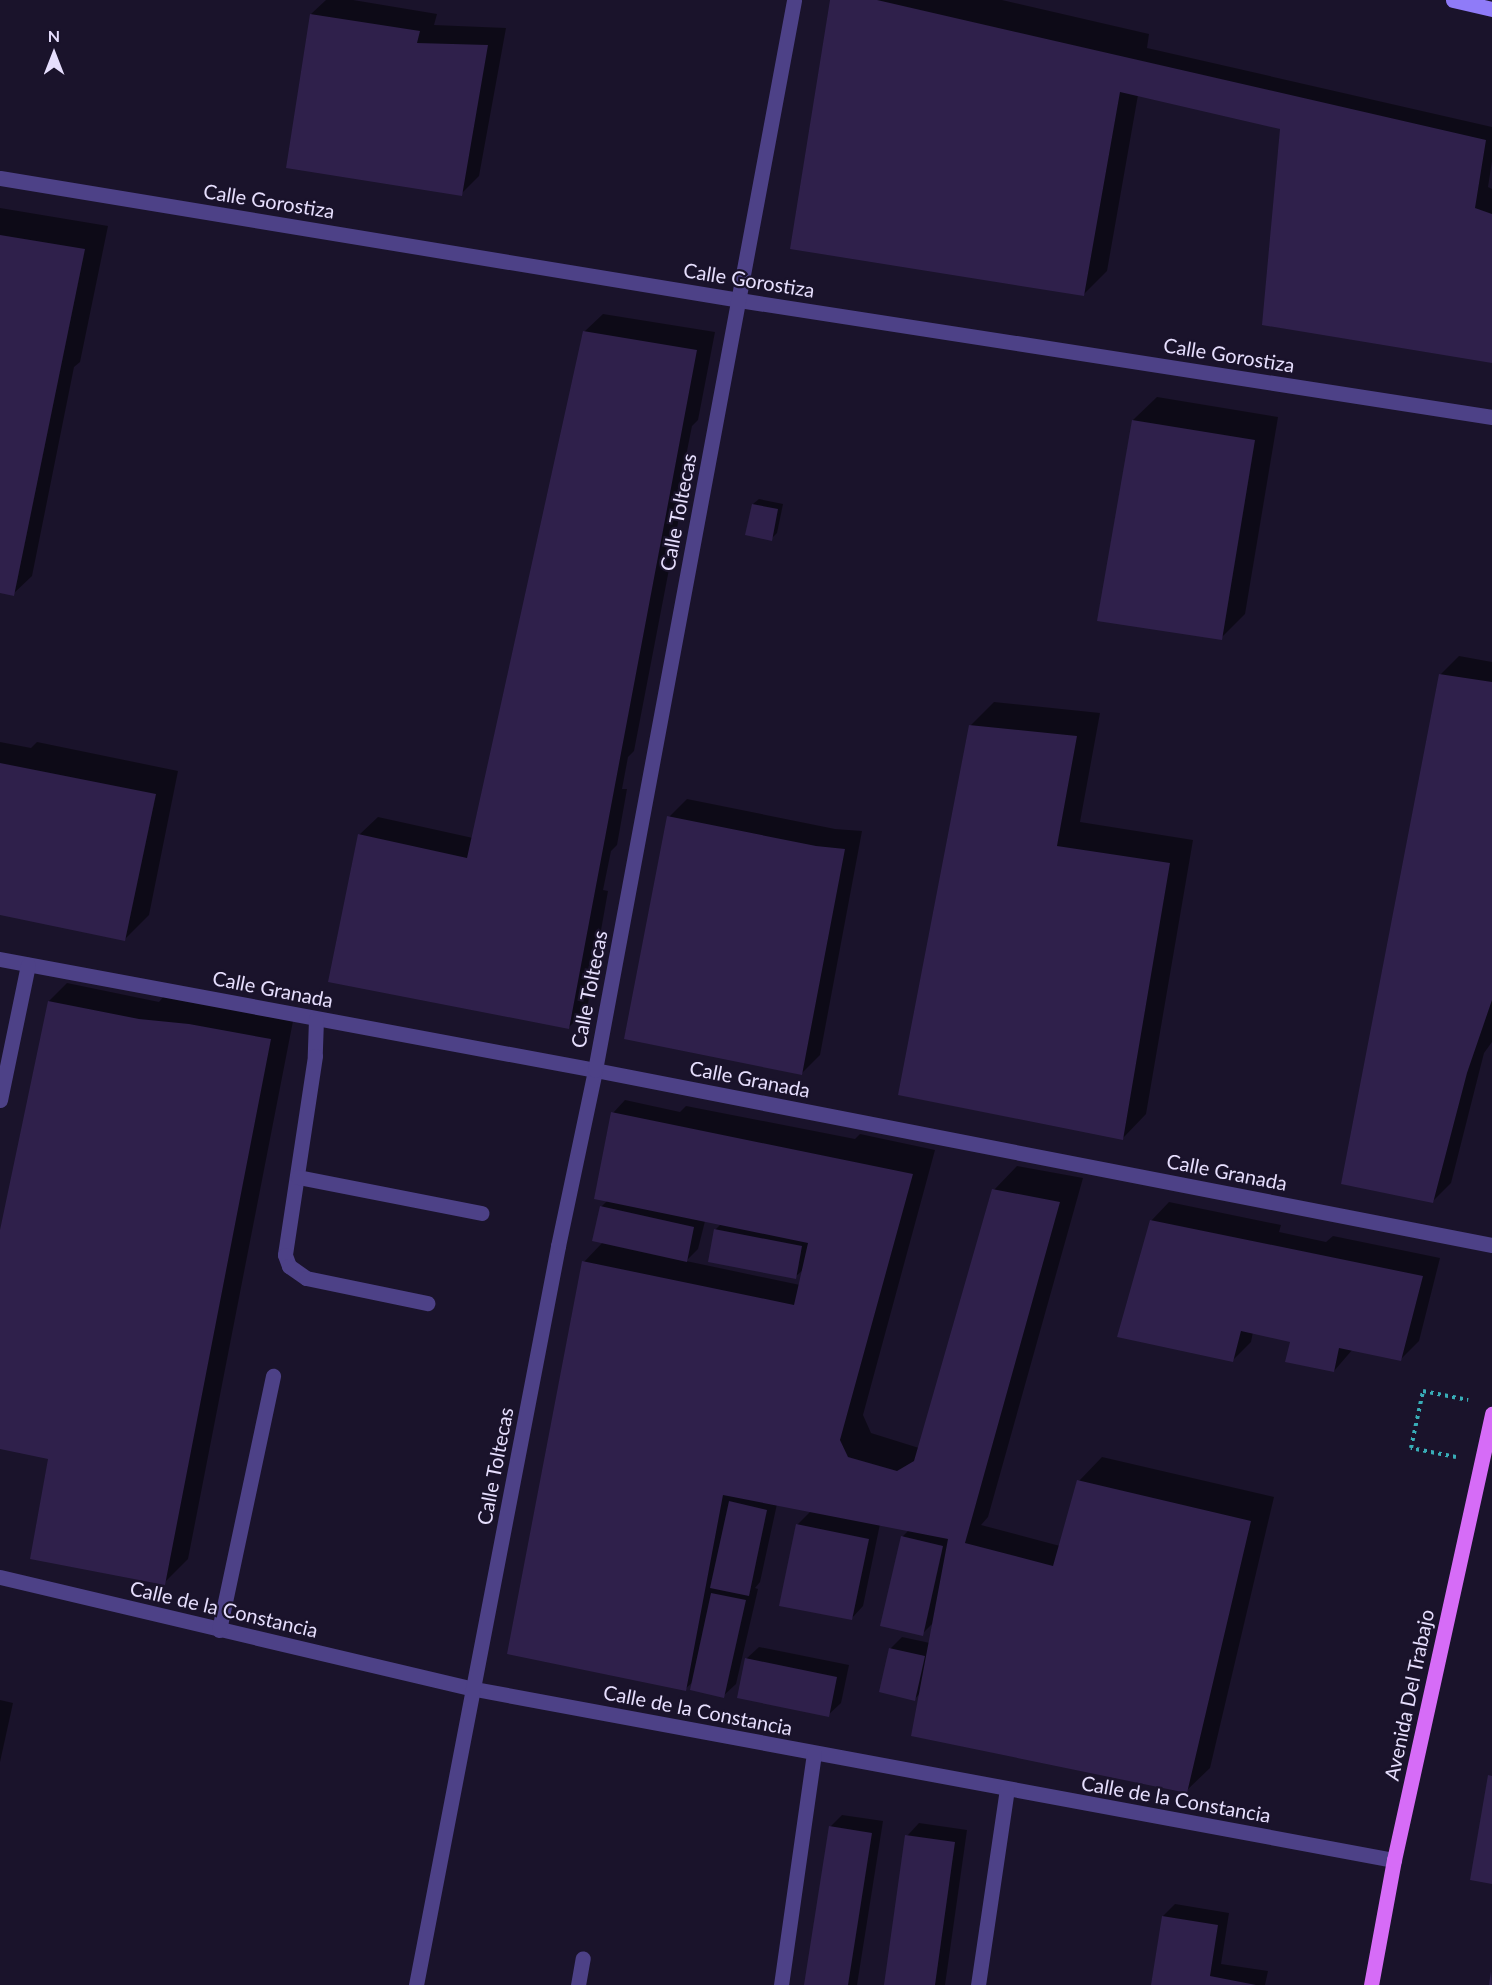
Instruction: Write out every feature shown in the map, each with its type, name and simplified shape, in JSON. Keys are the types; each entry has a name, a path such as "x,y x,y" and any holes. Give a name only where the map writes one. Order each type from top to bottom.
{"main road":[{"path":"1453,0 1492,9"},
{"name":"Avenida Del Trabajo","path":"1371,1985 1394,1860 1492,1414"}],"street":[{"name":"Calle Toltecas","path":"416,1985 475,1689 558,1246 595,1070 794,0"},
{"name":"Calle Gorostiza","path":"0,178 739,300 1492,417"},
{"name":"Calle Granada","path":"0,958 595,1070 1492,1245"},
{"path":"0,1100 28,965"},
{"path":"316,1019 315,1056 285,1255 297,1273 306,1278 427,1303"},
{"path":"298,1177 482,1213"},
{"path":"219,1630 273,1376"},
{"name":"Calle de la Constancia","path":"0,1577 475,1689 1394,1860"},
{"path":"780,1985 814,1753"},
{"path":"978,1985 1007,1789"},
{"path":"578,1985 583,1958"}],"path":[{"path":"1469,1401 1423,1391 1411,1448 1482,1463"}],"building":[{"path":"830,0 877,0 1486,140 1475,208 1492,214 1492,363 1262,325 1280,129 1120,92 1084,296 790,249"},
{"path":"310,14 420,31 417,43 488,45 462,196 286,168"},
{"path":"0,235 85,249 14,596 0,593"},
{"path":"583,331 697,350 569,1029 328,982 358,834 467,858"},
{"path":"1132,420 1255,440 1222,640 1097,621"},
{"path":"752,504 778,509 772,541 745,535"},
{"path":"1439,674 1492,682 1492,1000 1467,1073 1433,1203 1341,1184"},
{"path":"969,725 1077,736 1057,846 1170,863 1123,1140 898,1095"},
{"path":"0,763 156,794 125,941 0,915"},
{"path":"667,816 816,846 845,849 802,1075 624,1039"},
{"path":"48,1001 139,1019 189,1024 271,1039 165,1585 30,1559 48,1459 0,1449 0,1230"},
{"path":"611,1112 913,1174 840,1440 848,1457 897,1471 914,1461 992,1189 1060,1202 965,1543 1053,1566 1077,1480 1251,1521 1187,1793 911,1736 948,1539 723,1495 686,1691 507,1654 582,1261 794,1305 808,1243 594,1199"},
{"path":"600,1206 694,1227 687,1262 592,1241"},
{"path":"1150,1220 1423,1276 1401,1361 1339,1348 1334,1372 1285,1362 1290,1342 1241,1331 1233,1362 1117,1337"},
{"path":"714,1229 802,1246 796,1279 708,1262"},
{"path":"729,1501 767,1510 749,1596 710,1588"},
{"path":"796,1524 869,1539 852,1620 779,1606"},
{"path":"901,1536 943,1546 923,1636 880,1626"},
{"path":"711,1593 746,1600 724,1698 690,1690"},
{"path":"889,1648 925,1656 915,1701 879,1692"},
{"path":"745,1658 837,1677 829,1717 737,1698"},
{"path":"1488,1775 1492,1776 1492,1884 1470,1880"},
{"path":"829,1826 872,1833 848,1985 804,1985"},
{"path":"905,1835 955,1842 935,1985 884,1985"},
{"path":"1162,1916 1218,1925 1210,1976 1256,1985 1151,1985"}]}
